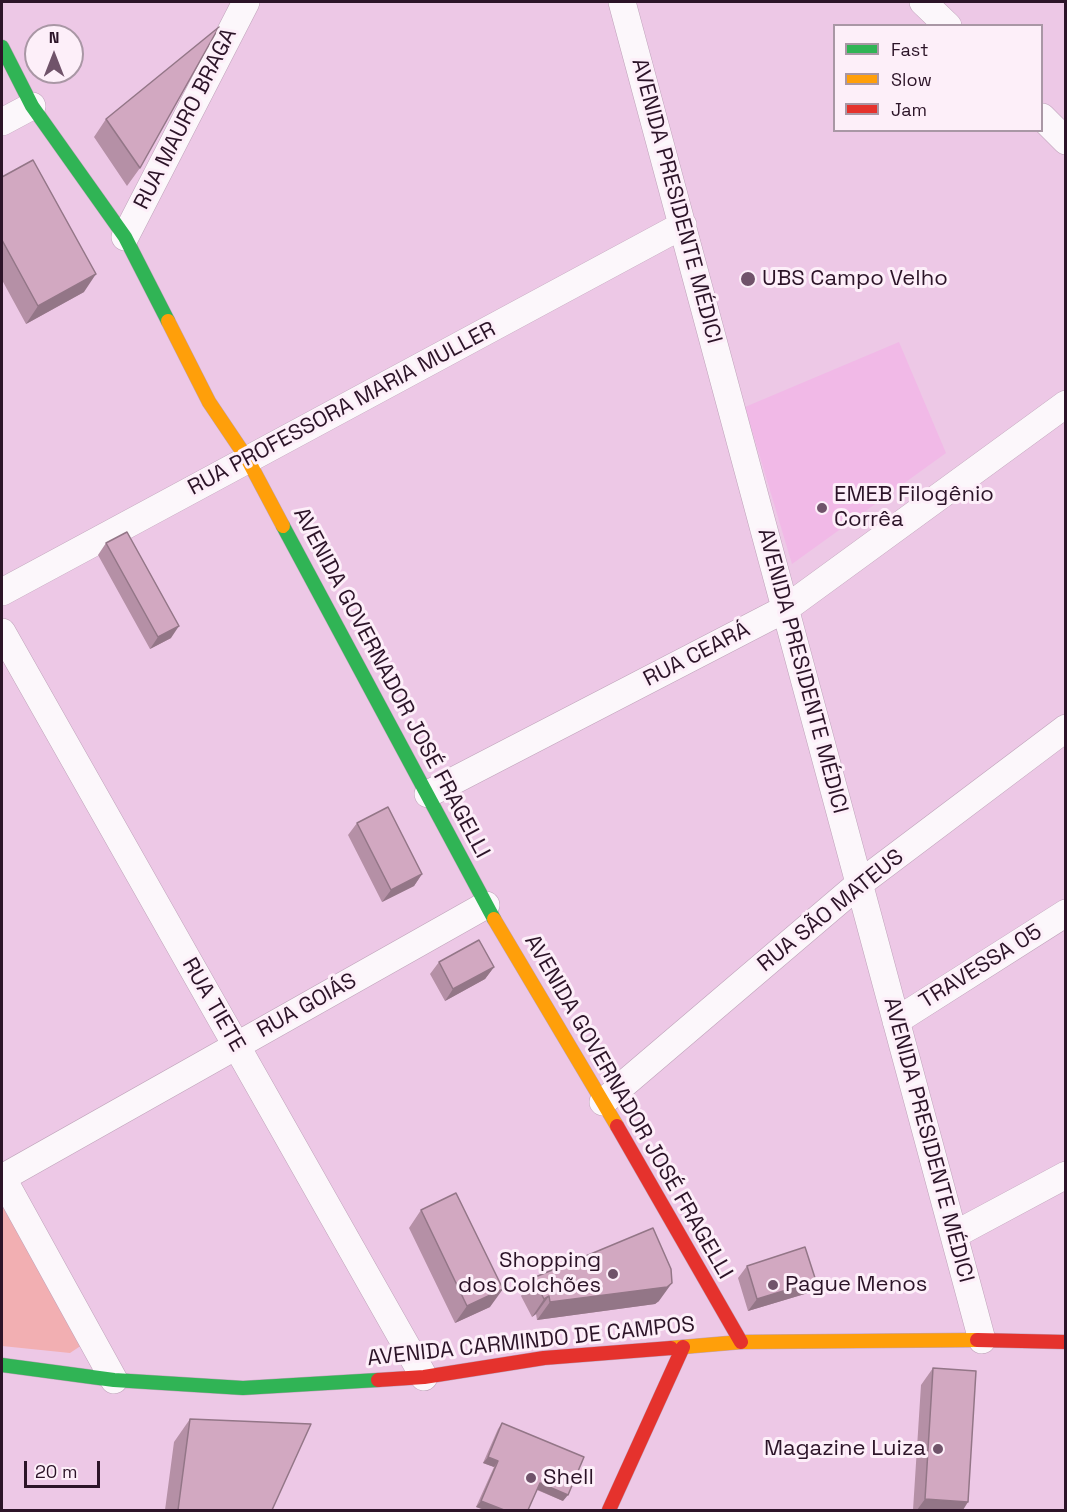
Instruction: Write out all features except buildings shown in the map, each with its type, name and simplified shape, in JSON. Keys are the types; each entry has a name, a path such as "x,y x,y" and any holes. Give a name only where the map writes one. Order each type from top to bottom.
{"street":[{"name":"RUA MAURO BRAGA","path":"125,237 246,2"},
{"name":"AVENIDA PRESIDENTE MÉDICI","path":"622,2 982,1340"},
{"path":"923,2 946,24"},
{"name":"AVENIDA GOVERNADOR JOSÉ FRAGELLI","path":"2,47 32,106 125,237 209,402 248,460 486,905 741,1342"},
{"path":"2,122 32,106"},
{"path":"1043,119 1065,141"},
{"name":"RUA PROFESSORA MARIA MULLER","path":"2,592 683,225"},
{"name":"RUA CEARÁ","path":"428,794 785,609 1065,404"},
{"name":"RUA TIETE","path":"2,632 424,1377"},
{"name":"RUA SÃO MATEUS","path":"603,1102 859,884 1065,728"},
{"name":"RUA GOIÁS","path":"2,1178 486,905"},
{"name":"TRAVESSA 05","path":"896,1021 1065,913"},
{"path":"954,1235 1065,1174"},
{"path":"2,1178 114,1380"},
{"name":"AVENIDA CARMINDO DE CAMPOS","path":"2,1365 114,1380 243,1388 424,1377 544,1358 741,1342 982,1340 1065,1342"},
{"path":"609,1510 683,1347"}],"shaded area":[{"name":"EMEB Filogênio Corrêa","path":"899,342 946,453 792,564 745,407"},
{"path":"2,1204 6,1205 82,1345 70,1353 2,1346"}],"traffic: fast":[{"path":"2,47 32,106 125,237 168,321"},
{"path":"283,526 494,919"},
{"path":"2,1365 114,1380 243,1388 378,1380"}],"traffic: slow":[{"path":"168,321 209,402 248,460 283,526"},
{"path":"494,919 617,1126"},
{"path":"671,1348 741,1342 977,1340"}],"traffic: jam":[{"path":"617,1126 741,1342"},
{"path":"977,1340 1066,1342"},
{"path":"609,1510 683,1347"},
{"path":"378,1380 424,1377 544,1358 671,1348"}],"place":[{"name":"UBS Campo Velho","path":"748,279"},
{"name":"EMEB Filogênio Corrêa","path":"822,508"},
{"name":"Shopping dos Colchões","path":"613,1274"},
{"name":"Pague Menos","path":"773,1285"},
{"name":"Magazine Luiza","path":"938,1449"},
{"name":"Shell","path":"531,1478"}]}
